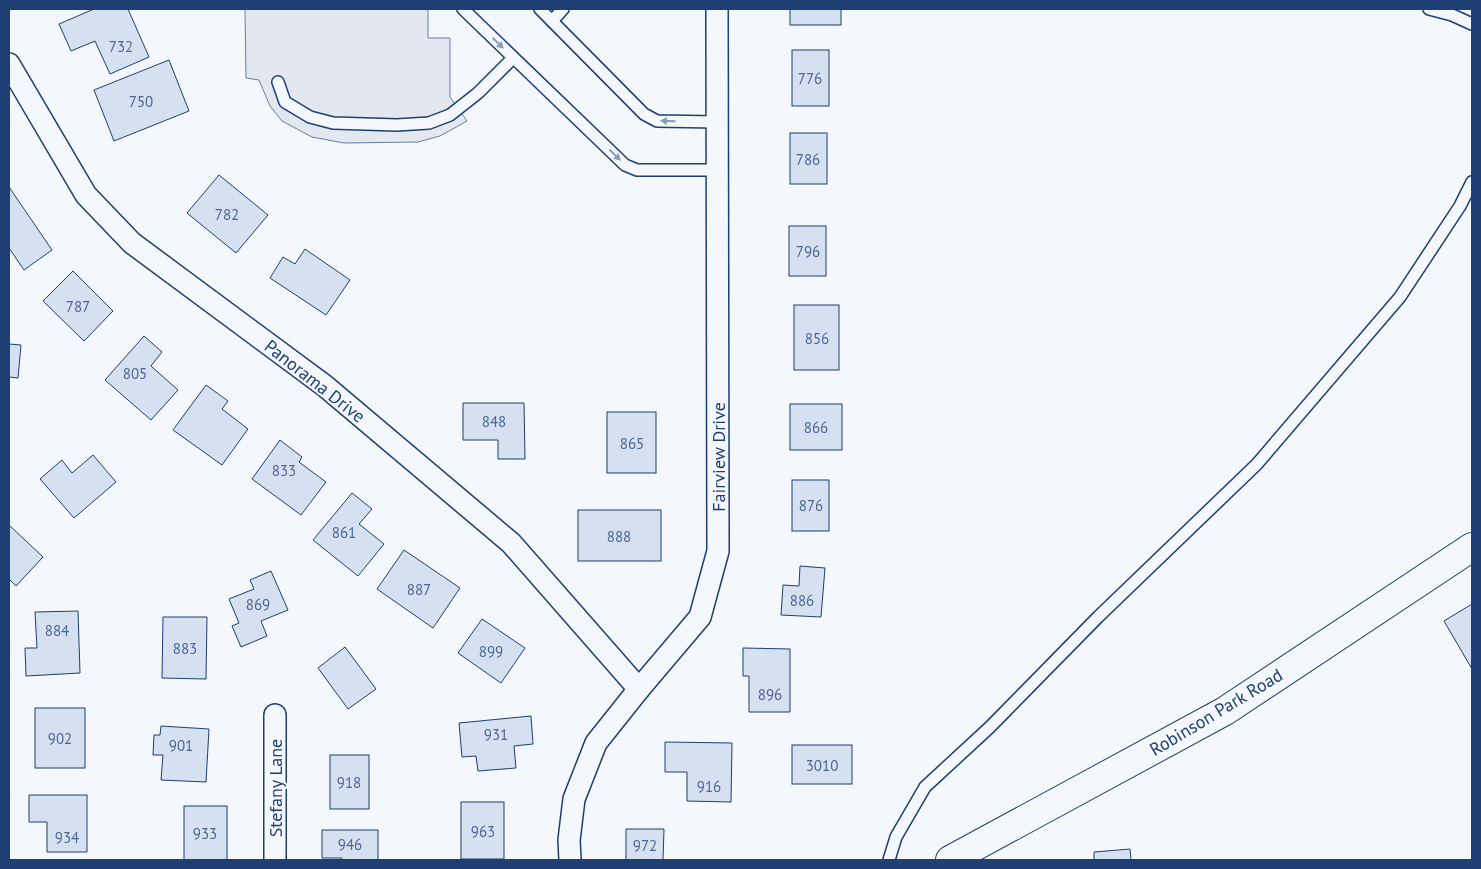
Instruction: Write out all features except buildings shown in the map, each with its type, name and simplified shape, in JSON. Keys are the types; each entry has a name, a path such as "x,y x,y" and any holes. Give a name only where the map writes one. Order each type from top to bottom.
{"street":[{"name":"Fairview Drive","path":"570,860 569,840 574,799 596,743 700,617 718,551 716,9"},
{"name":"Panorama Drive","path":"11,75 86,195 132,243 325,386 511,543 639,689"},
{"name":"Robinson Park Road","path":"950,860 1225,711 1472,546"},
{"name":"Stefany Lane","path":"275,715 275,860"}],"lane":[{"path":"463,9 625,165 637,170 717,170"},
{"path":"540,9 644,114 657,121 717,122"},
{"path":"552,21 563,9"},
{"path":"1429,9 1452,14 1472,24"},
{"path":"278,82 285,102 310,117 333,123 397,125 429,123 450,115 478,93 513,58"},
{"path":"889,860 896,837 925,787 990,727 1098,618 1257,464 1400,297 1460,206 1472,182"}],"shaded area":[{"path":"245,9 425,9 428,11 428,38 450,38 450,97 467,121 440,136 418,142 344,143 312,137 282,121 270,106 259,80 246,78"}]}
